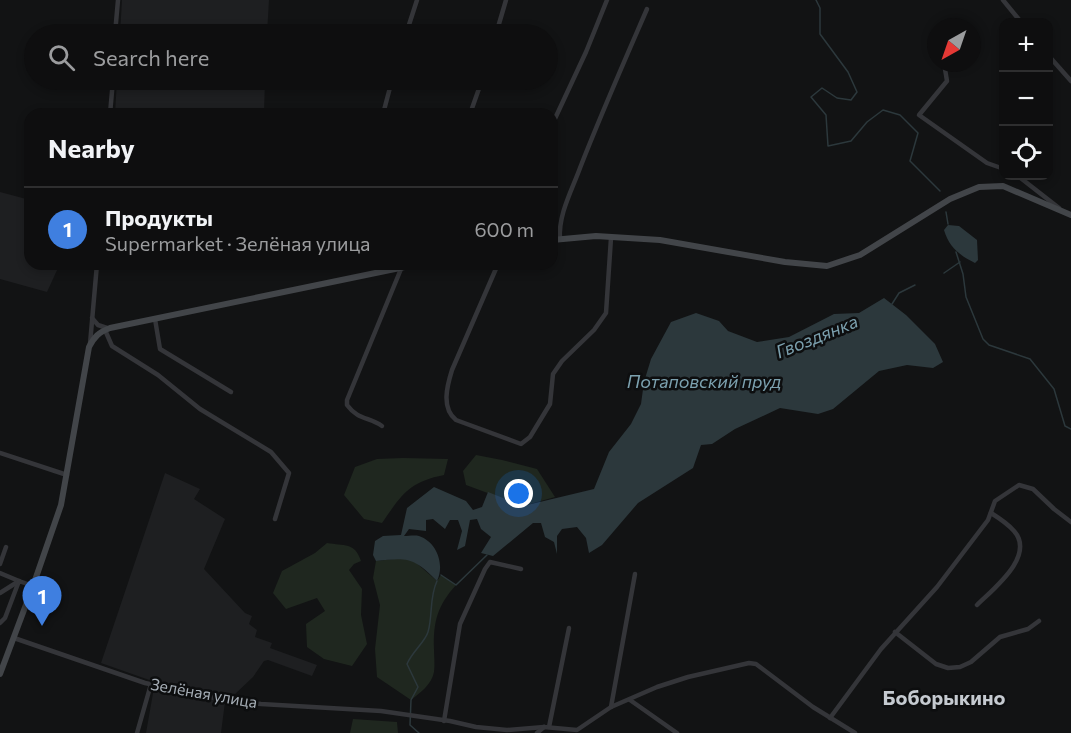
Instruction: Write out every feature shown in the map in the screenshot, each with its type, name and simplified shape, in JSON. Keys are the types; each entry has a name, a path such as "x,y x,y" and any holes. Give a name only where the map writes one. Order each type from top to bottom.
{"main road":[{"path":"560,239 596,236 660,240 785,262 827,266 860,255 934,208 979,187 1003,186 1071,215"},
{"path":"0,674 52,533 67,475 90,347 94,338 107,329 392,270"}],"street":[{"path":"116,24 118,0"},
{"path":"409,24 417,0"},
{"path":"499,24 506,0"},
{"path":"558,112 607,0"},
{"path":"1004,0 1018,18"},
{"path":"560,239 559,228 569,195 647,9"},
{"path":"1053,61 1071,81"},
{"path":"946,72 947,81 919,115 987,163 999,167"},
{"path":"111,108 112,90"},
{"path":"384,108 389,90"},
{"path":"472,108 478,90"},
{"path":"1023,180 1063,212"},
{"path":"495,270 452,370 448,382 447,407 448,413 456,420 522,444 530,437 550,404 551,383 557,368 594,330 606,313 611,238"},
{"path":"90,347 96,270"},
{"path":"382,426 358,416 347,405 347,400 400,270"},
{"path":"92,317 98,325 107,329 112,346 158,375 200,409 271,452 289,473 275,519"},
{"path":"155,319 160,349 231,392"},
{"path":"0,453 67,475"},
{"path":"830,718 881,649 937,587 991,513 995,501 1013,488 1024,485 1033,489 1053,509 1071,522"},
{"path":"977,605 1011,570 1020,551 1014,530 991,513"},
{"path":"0,564 6,547"},
{"path":"444,721 460,624 484,569 490,562 521,569"},
{"path":"0,573 33,586"},
{"path":"611,707 635,574"},
{"path":"0,593 19,581"},
{"path":"0,623 5,618 19,581"},
{"path":"895,632 936,664 948,668 960,667 971,662 1000,637 1028,629 1039,621"},
{"path":"537,733 546,727 569,628"},
{"name":"Зелёная улица","path":"14,638 152,684 234,702 360,709 420,717 476,728 507,730 546,727 579,731"},
{"path":"579,731 611,707 657,687 688,677 749,663 756,664 813,708 855,733"},
{"path":"137,733 152,684"},
{"path":"630,700 677,733"}],"shaded area":[{"path":"122,0 269,0 268,24 121,24"},
{"path":"116,90 265,90 264,108 115,108"},
{"path":"0,192 24,198 24,270 57,270 47,292 0,279"},
{"path":"476,455 537,469 555,497 523,506 466,485 463,471"},
{"path":"377,459 448,459 444,475 422,481 407,491 382,523 364,519 344,495 355,467"},
{"path":"165,473 200,489 194,499 225,519 204,569 245,613 252,616 249,624 257,630 255,637 272,643 270,648 317,665 312,676 268,660 264,661 253,677 234,695 226,694 221,733 146,733 155,682 101,663"},
{"path":"327,543 352,548 361,561 349,570 362,589 361,615 367,644 352,666 324,659 307,647 306,624 325,611 317,598 286,609 273,593 282,571 315,553"},
{"path":"402,558 414,561 437,581 441,575 456,585 438,614 434,639 433,676 425,688 411,700 377,677 375,649 380,605 373,578 376,561"},
{"path":"353,719 397,722 398,733 350,733"}],"water":[{"path":"948,225 959,226 977,240 978,260 975,263 959,254 952,246 944,230"},
{"name":"Потаповский пруд","path":"884,298 906,315 935,344 943,362 933,368 907,365 879,371 833,409 818,414 780,408 735,429 712,444 701,445 693,468 638,503 602,545 589,553 586,538 577,527 562,529 557,536 557,554 554,542 545,537 541,523 533,523 493,556 481,553 491,537 481,529 477,519 470,520 465,546 457,550 462,531 458,520 450,520 445,529 433,519 426,520 426,531 409,529 404,536 419,536 431,543 440,561 437,581 410,561 396,559 376,561 373,555 375,541 383,536 401,535 407,508 434,487 466,501 473,510 482,507 488,492 523,506 594,489 609,452 631,424 641,404 644,382 651,359 671,322 696,313 719,321 728,331 757,342 789,337 834,314 859,313"}],"waterway":[{"name":"Гвоздянка","path":"816,0 820,8 820,34 848,72 857,92 851,100 837,98 822,88 811,97 826,115 828,146 851,141 867,122 883,110 900,115 918,133 910,161 940,191"},
{"name":"Гвоздянка","path":"946,212 948,224"},
{"path":"956,252 963,274 966,297 983,339 989,345 1030,359 1054,389 1065,426 1071,429"},
{"name":"Гвоздянка","path":"944,273 960,262"},
{"name":"Гвоздянка","path":"892,304 899,293 915,285"},
{"name":"Гвоздянка","path":"441,575 456,585 487,555"},
{"name":"Гвоздянка","path":"419,733 410,725 411,700 418,687 407,664 428,632 437,581"}],"place":[{"name":"Продукты","path":"42,626"}],"district":[{"name":"Боборыкино","path":"944,698"}]}
